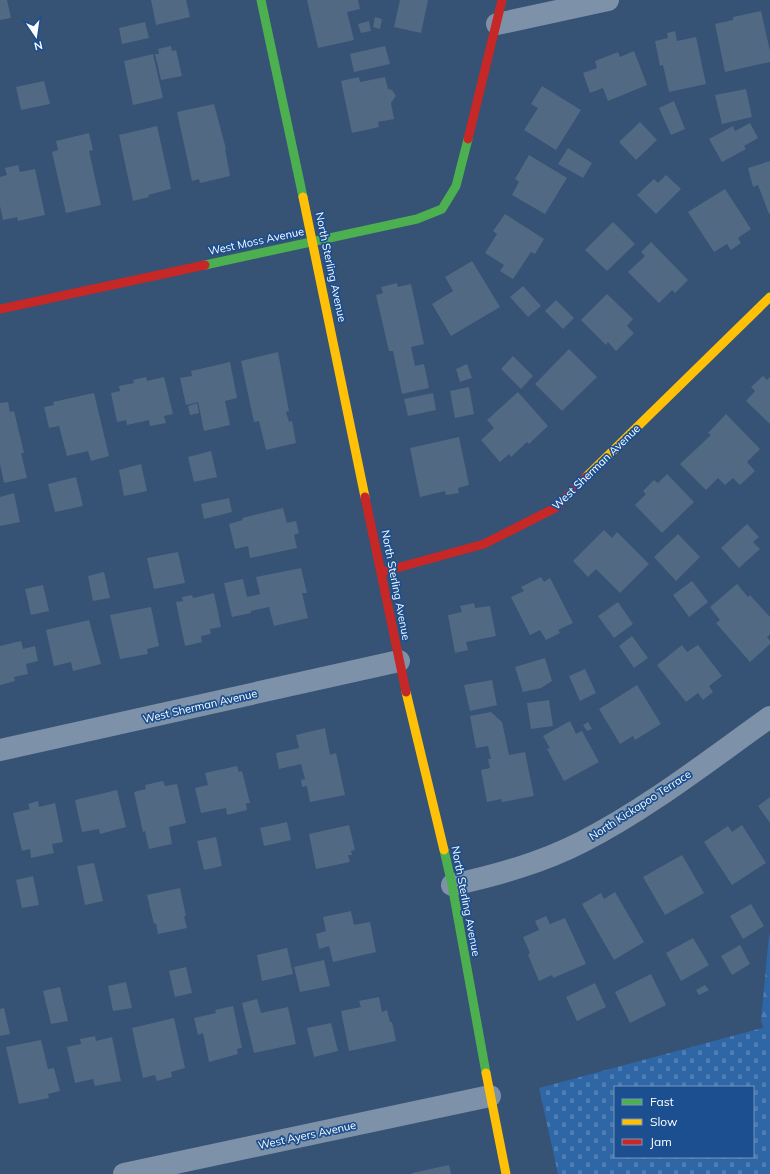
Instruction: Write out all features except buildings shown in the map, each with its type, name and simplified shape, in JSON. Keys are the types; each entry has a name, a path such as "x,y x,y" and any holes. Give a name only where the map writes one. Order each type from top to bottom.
{"street":[{"name":"North Sterling Avenue","path":"261,0 313,241 399,661 452,885 490,1096 506,1174"},
{"name":"West Moss Avenue","path":"0,309 417,219 442,209 456,186 502,0"},
{"path":"497,24 608,0"},
{"name":"West Sherman Avenue","path":"382,572 484,544 555,508 770,297"},
{"name":"West Sherman Avenue","path":"0,750 399,661"},
{"name":"North Kickapoo Terrace","path":"452,885 517,869 582,842 638,809 770,717"},
{"name":"West Ayers Avenue","path":"124,1174 490,1096"}],"green space":[{"path":"770,935 770,1046 761,1021"},
{"path":"770,1026 770,1174 558,1174 539,1088"}],"traffic: fast":[{"path":"261,0 303,197"},
{"path":"205,265 417,219 442,209 456,186 468,139"},
{"path":"444,850 452,885 486,1073"}],"traffic: slow":[{"path":"303,197 365,497"},
{"path":"586,477 770,297"},
{"path":"406,692 444,850"},
{"path":"486,1073 506,1174"}],"traffic: jam":[{"path":"468,139 502,0"},
{"path":"0,309 205,265"},
{"path":"382,572 484,544 555,508 586,477"},
{"path":"365,497 406,692"}]}
